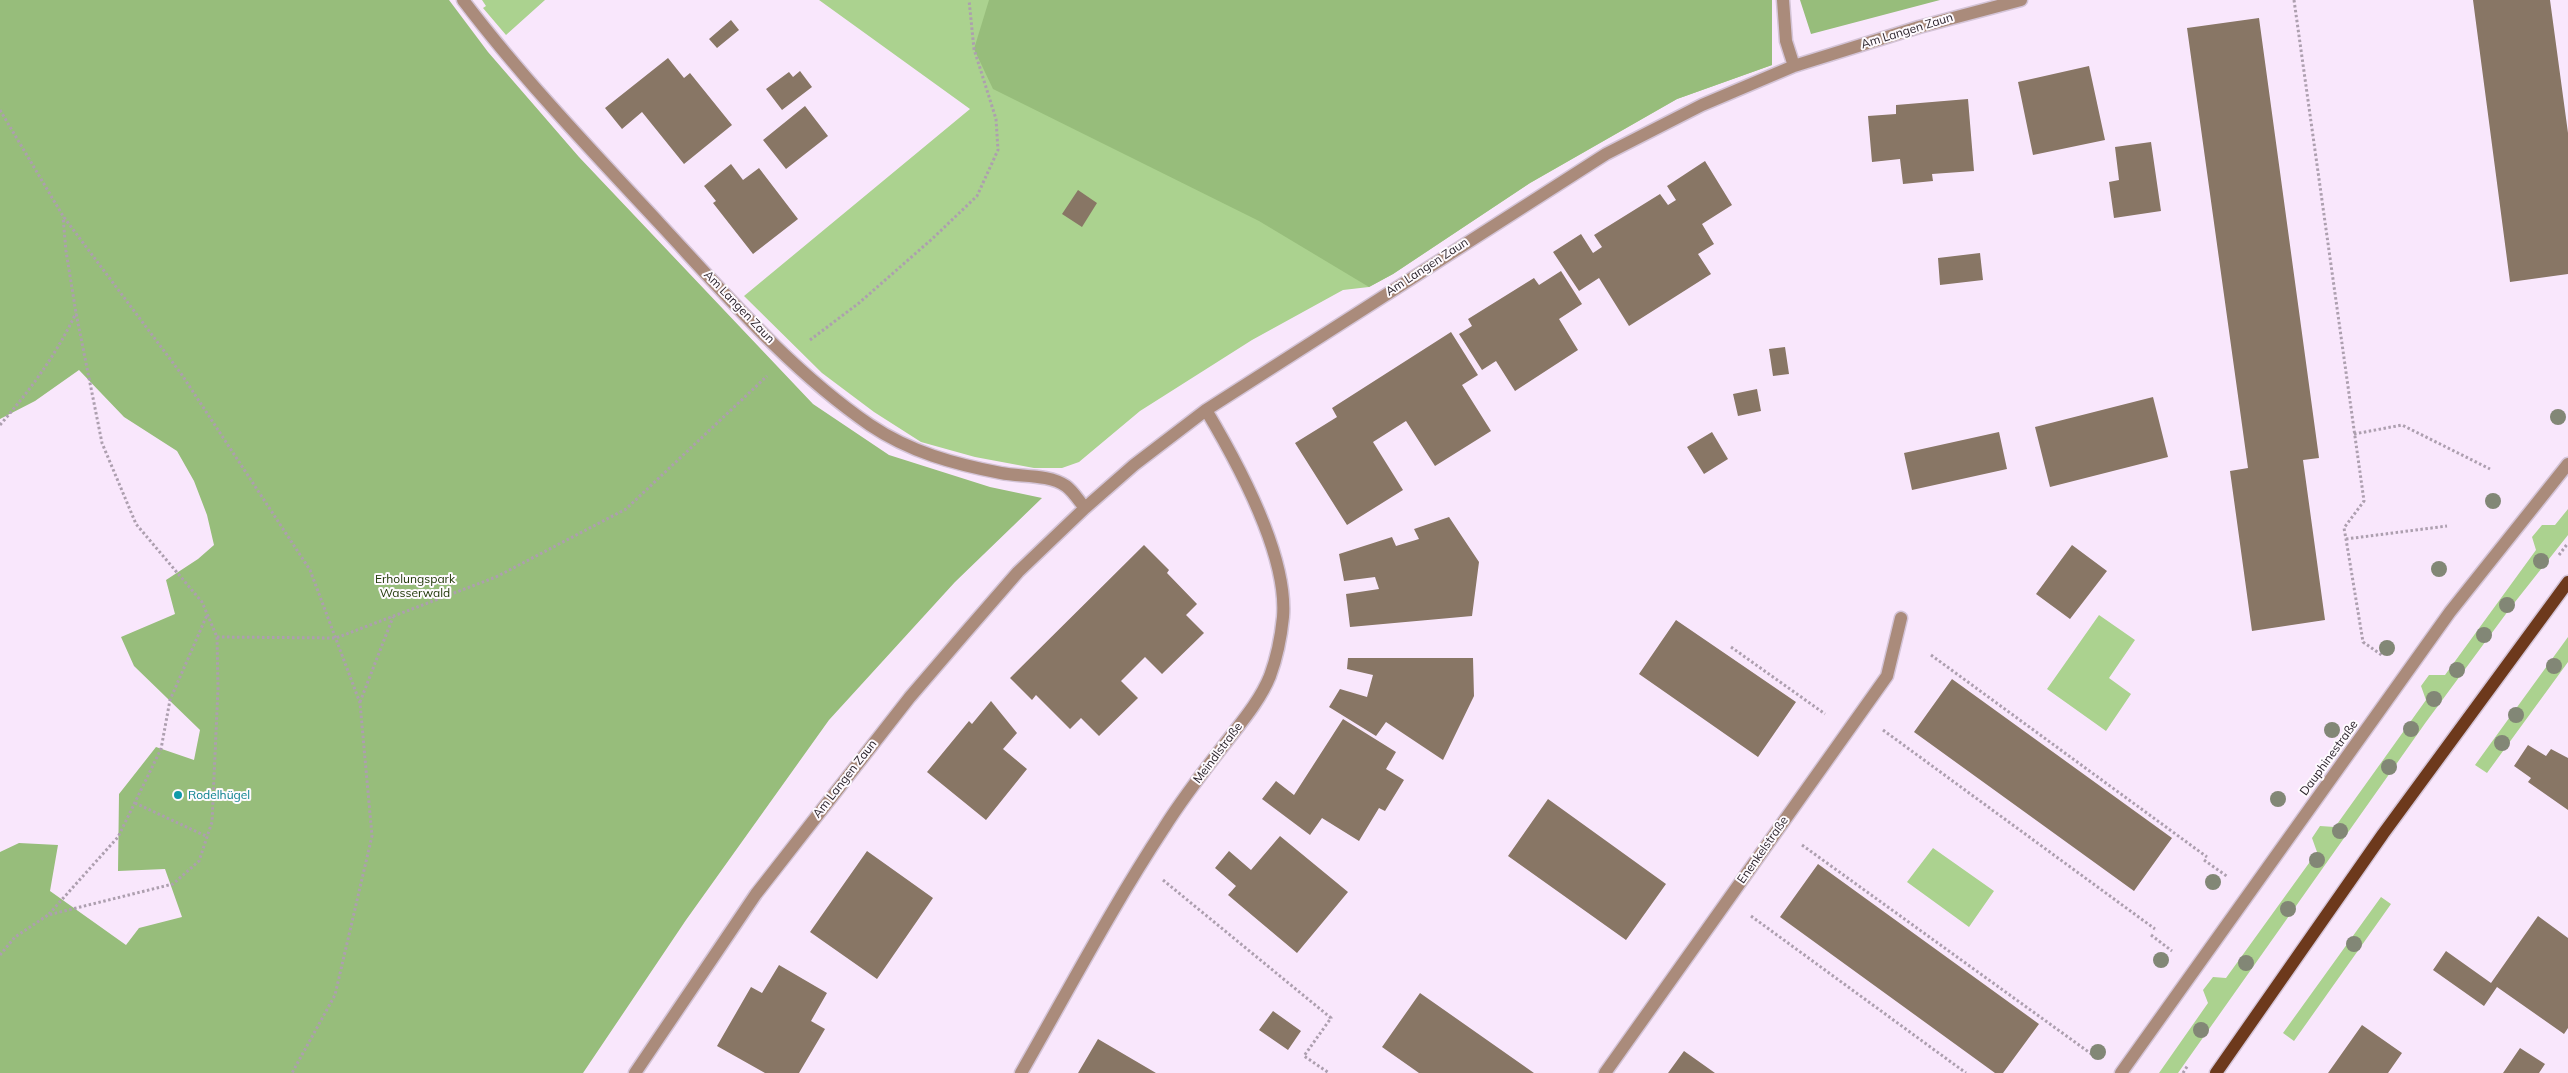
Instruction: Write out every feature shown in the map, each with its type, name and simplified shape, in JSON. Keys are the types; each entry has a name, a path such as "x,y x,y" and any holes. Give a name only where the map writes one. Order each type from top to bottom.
{"main road":[{"path":"2216,1073 2486,690 2568,582"}],"street":[{"name":"Am Langen Zaun","path":"463,0 526,76 606,166 726,295 787,357 841,404 896,441 951,462 1003,474 1052,480 1066,486 1085,508"},
{"path":"1783,0 1786,41 1794,66"},
{"name":"Am Langen Zaun","path":"635,1073 756,894 904,704 1018,572 1085,508 1134,465 1206,410 1606,154 1702,105 1794,66 1919,27 2021,0"},
{"name":"Meindlstraße","path":"1021,1073 1131,880 1164,826 1246,716 1269,677 1279,646 1283,614 1279,575 1268,538 1238,464 1206,410"},
{"name":"Dauphinestraße","path":"2120,1073 2450,612 2568,464"},
{"name":"Enenkelstraße","path":"1605,1073 1887,676 1901,618"}],"path":[{"path":"217,637 336,638 496,577 626,509 787,357 859,302 932,239 977,196 998,150 996,119 974,49 970,0"},
{"path":"2294,0 2364,501 2344,528 2362,642 2407,674"},
{"path":"0,110 63,216 182,375 310,570 360,703 372,836 335,995 292,1073"},
{"path":"48,915 173,884 199,861 212,822 218,688 217,637 202,602 136,524 102,442 76,312 66,252 63,216"},
{"path":"0,425 24,397 60,347 76,312"},
{"path":"2354,434 2402,425 2490,469"},
{"path":"2346,539 2447,526"},
{"path":"0,955 16,937 48,915 118,837 161,749 170,700 207,615"},
{"path":"360,703 393,616"},
{"path":"1731,647 1832,718"},
{"path":"1931,655 2206,857"},
{"path":"1879,727 2155,929"},
{"path":"135,803 208,837"},
{"path":"1797,841 2103,1062"},
{"path":"1163,879 1331,1018 1304,1056 1329,1073"},
{"path":"1746,913 1966,1073"}],"green space":[{"name":"Erholungspark Wasserwald","path":"0,0 449,0 488,52 579,157 813,404 889,455 990,487 1042,498 955,582 829,720 686,920 583,1073 0,1073 0,852 19,843 58,845 50,891 126,945 139,928 182,917 165,869 118,871 119,794 156,747 194,760 200,730 134,666 121,637 175,614 166,580 198,559 214,545 207,515 194,481 177,451 124,417 79,370 35,401 0,419"},
{"path":"482,0 545,0 506,35 483,8 486,6"},
{"path":"819,0 1772,0 1772,65 1677,99 1530,183 1393,274 1369,287 1343,290 1252,340 1140,411 1079,462 1062,468 1034,468 975,457 921,442 874,412 822,373 744,296 970,109"},
{"path":"989,0 1772,0 1772,65 1677,99 1530,183 1393,274 1369,287 1259,221 993,89 974,49"},
{"path":"1800,0 1940,0 1811,34"},
{"path":"2568,509 2568,535 2511,607 2426,722 2178,1073 2159,1073 2208,1003 2203,990 2213,977 2226,978 2317,852 2312,838 2320,826 2335,827 2426,700 2421,686 2429,675 2445,675 2536,550 2532,537 2542,525 2555,525"},
{"path":"2099,615 2135,640 2109,678 2131,694 2106,731 2047,689"},
{"path":"2568,637 2568,662 2487,773 2475,765"},
{"path":"1933,848 1994,891 1969,927 1907,882"},
{"path":"2381,897 2391,904 2294,1041 2283,1033"}],"building":[{"path":"2473,0 2550,0 2568,133 2568,274 2510,282"},
{"path":"2259,18 2319,458 2303,460 2325,620 2252,631 2230,471 2248,468 2187,28"},
{"path":"731,20 739,30 717,48 709,39"},
{"path":"668,58 684,78 690,73 732,125 684,164 642,112 622,129 605,108"},
{"path":"2089,66 2105,140 2033,155 2018,82"},
{"path":"800,71 812,87 782,110 766,89 789,72 793,77"},
{"path":"1968,99 1974,171 1932,174 1933,181 1903,184 1900,159 1872,162 1868,116 1896,114 1896,105"},
{"path":"805,106 828,136 786,169 763,140"},
{"path":"2151,142 2161,211 2114,218 2109,182 2119,180 2115,147"},
{"path":"1705,161 1732,205 1702,224 1714,244 1698,254 1711,274 1629,326 1599,278 1579,291 1553,252 1581,234 1593,253 1602,247 1594,235 1660,194 1668,205 1676,200 1667,186"},
{"path":"731,164 743,180 759,168 798,219 753,254 713,203 716,201 704,186"},
{"path":"1078,190 1097,203 1082,227 1062,214"},
{"path":"1980,253 1983,280 1940,285 1938,258"},
{"path":"1561,271 1582,304 1559,319 1578,350 1515,391 1496,361 1482,370 1459,334 1472,326 1468,319 1534,278 1539,285"},
{"path":"1451,332 1478,375 1462,385 1491,431 1435,466 1406,421 1373,442 1403,490 1347,525 1295,443 1337,417 1332,408"},
{"path":"1785,347 1789,374 1773,376 1769,349"},
{"path":"1757,389 1761,411 1738,416 1733,394"},
{"path":"2153,397 2168,457 2050,487 2035,427"},
{"path":"1712,432 1728,459 1704,474 1687,447"},
{"path":"1999,432 2007,469 1912,490 1904,453"},
{"path":"1449,517 1479,562 1472,616 1350,627 1346,594 1379,589 1375,577 1344,581 1339,554 1392,537 1396,546 1419,539 1414,529"},
{"path":"1144,545 1169,570 1167,573 1197,604 1186,615 1204,633 1162,674 1145,657 1121,681 1138,698 1099,736 1081,718 1070,729 1036,695 1032,700 1010,678"},
{"path":"2072,545 2107,571 2070,619 2036,594"},
{"path":"1676,620 1796,702 1758,757 1639,674"},
{"path":"1348,658 1473,658 1474,696 1443,760 1386,722 1376,736 1329,707 1340,689 1367,697 1373,675 1347,669"},
{"path":"1952,679 2172,838 2134,891 1914,732"},
{"path":"991,701 1017,733 1003,749 1027,769 986,820 927,772 969,721 972,724"},
{"path":"1343,719 1396,752 1386,769 1404,780 1385,811 1379,808 1359,841 1322,818 1310,835 1262,799 1276,781 1294,795"},
{"path":"2528,745 2546,756 2551,749 2568,758 2568,810 2528,782 2531,778 2514,766"},
{"path":"1548,799 1666,884 1626,940 1508,856"},
{"path":"1280,836 1348,892 1297,953 1228,895 1236,886 1215,868 1229,851 1251,870"},
{"path":"867,851 933,898 877,979 810,932"},
{"path":"1818,864 2039,1024 2003,1073 1995,1073 1780,917"},
{"path":"2538,916 2568,938 2568,1028 2564,1034 2497,987 2484,1006 2433,970 2446,951 2491,983"},
{"path":"779,965 827,993 811,1021 825,1029 799,1073 765,1073 717,1046 751,987 762,993"},
{"path":"1420,993 1534,1073 1419,1073 1382,1047"},
{"path":"1273,1011 1301,1031 1288,1050 1259,1030"},
{"path":"2362,1025 2402,1053 2388,1073 2328,1073"},
{"path":"1098,1039 1156,1073 1078,1073"},
{"path":"2520,1048 2545,1064 2539,1073 2503,1073"},
{"path":"1684,1051 1715,1073 1668,1073"}],"place":[{"name":"Rodelhügel","path":"178,795"}]}
